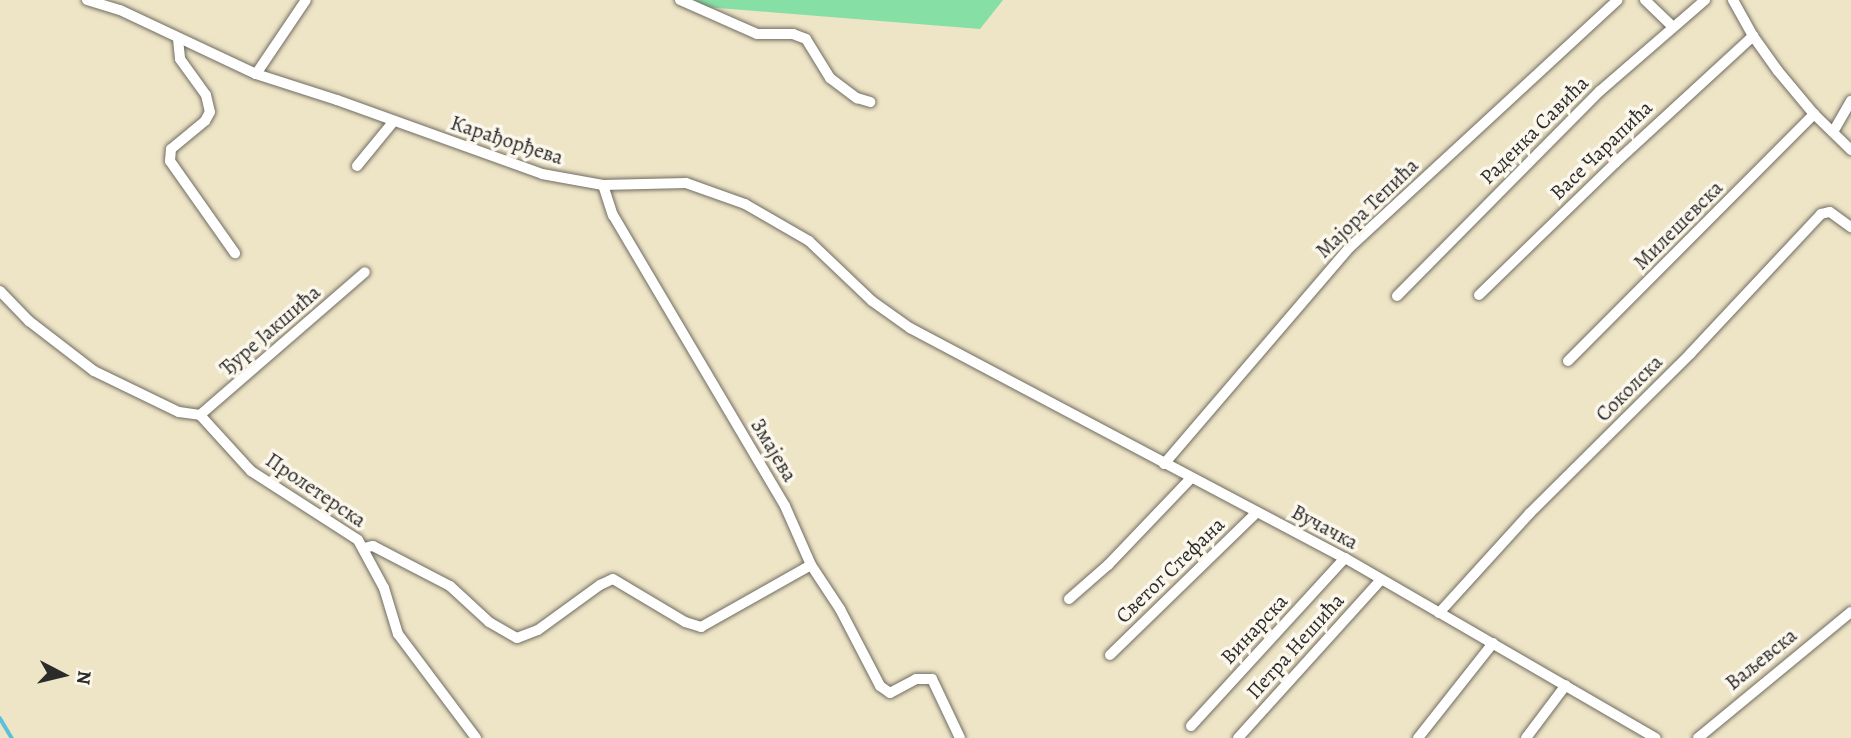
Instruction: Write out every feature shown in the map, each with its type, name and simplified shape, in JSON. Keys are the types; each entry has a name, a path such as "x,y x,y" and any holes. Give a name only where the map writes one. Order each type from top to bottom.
{"street":[{"name":"Карађорђева","path":"87,0 105,2 256,74 542,174 603,185 686,183 745,204 809,241 891,316 970,360"},
{"path":"256,74 306,0"},
{"path":"680,0 757,34 793,34 806,39 830,78 857,98 870,102"},
{"name":"Мајора Тепића","path":"1164,464 1350,247 1618,0"},
{"path":"1645,0 1672,26"},
{"name":"Раденка Савића","path":"1397,296 1600,91 1705,0"},
{"path":"1733,0 1753,36 1814,114 1851,150"},
{"name":"Васе Чарапића","path":"1479,295 1615,163 1753,36"},
{"path":"178,39 180,59 206,95 210,113 205,121 171,149 170,161 236,253"},
{"path":"1833,132 1851,101"},
{"name":"Милешевска","path":"1568,361 1814,114"},
{"path":"357,166 394,121"},
{"name":"Змајева","path":"603,185 621,228 785,506 811,565 827,587 884,691 890,692 921,678 932,679 960,738"},
{"name":"Соколска","path":"1439,613 1530,513 1690,354 1821,214 1830,212 1851,227"},
{"name":"Ђуре Јакшића","path":"200,415 365,272"},
{"path":"0,292 29,321 94,371 179,412 200,415"},
{"name":"Вучачка","path":"970,360 1345,558 1656,738"},
{"name":"Пролетерска","path":"200,415 251,471 350,533 364,548 384,588 398,634 476,738"},
{"path":"1069,599 1108,565 1191,478"},
{"name":"Светог Стефана","path":"1110,655 1257,512"},
{"path":"364,548 373,546 450,586 489,622 517,638 538,630 600,585 613,579 685,622 701,627 811,565"},
{"name":"Винарска","path":"1191,726 1345,558"},
{"name":"Петра Нешића","path":"1238,738 1381,580"},
{"name":"Ваљевска","path":"1698,738 1851,612"},
{"path":"1418,738 1493,643"},
{"path":"1526,738 1566,685"}],"green space":[{"path":"693,0 1003,0 980,29 706,7"}],"waterway":[{"path":"0,718 12,738"}]}
